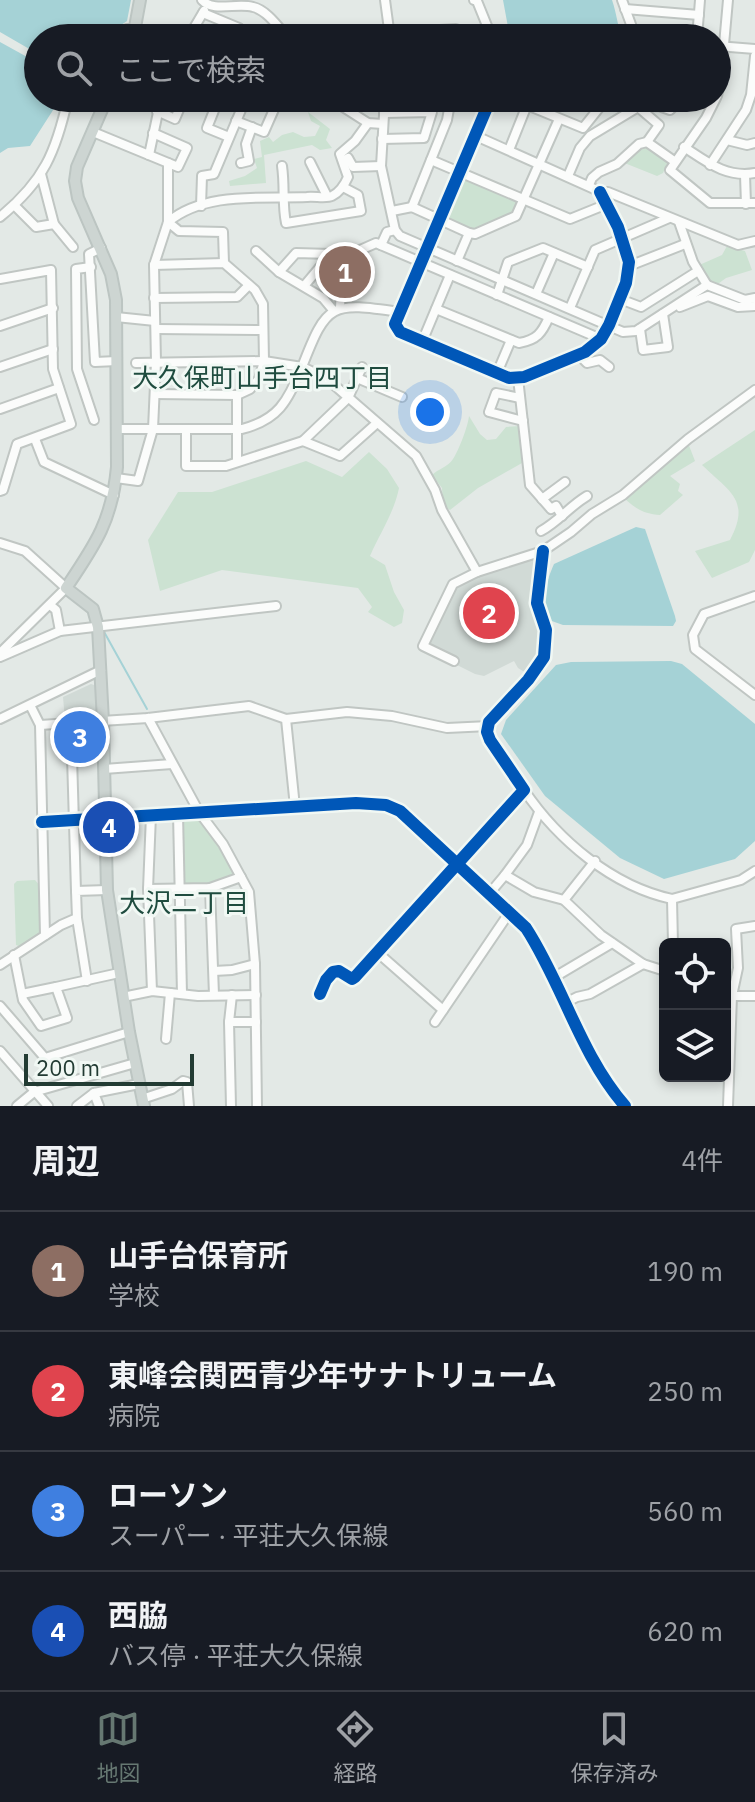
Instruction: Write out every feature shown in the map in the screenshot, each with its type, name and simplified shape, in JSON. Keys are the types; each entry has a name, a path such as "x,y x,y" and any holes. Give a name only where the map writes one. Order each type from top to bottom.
{"main road":[{"path":"136,24 140,0"},
{"path":"101,112 77,167 75,181 78,198 111,274 116,300 116,478 114,495 101,534 66,588 93,609 98,627 107,890 143,1103"}],"street":[{"path":"262,11 266,0"},
{"path":"385,0 388,24"},
{"path":"474,0 486,24"},
{"path":"698,24 700,0"},
{"path":"724,24 728,0"},
{"path":"204,6 242,3 262,11 274,24"},
{"path":"631,24 624,4 699,15"},
{"path":"195,24 204,6"},
{"path":"204,6 233,24"},
{"path":"731,47 755,49"},
{"path":"710,165 746,110 751,95 755,56"},
{"path":"54,224 36,227 5,209 41,174 60,135 65,112"},
{"path":"149,155 157,112"},
{"path":"159,112 175,119 178,112"},
{"path":"213,112 207,128 229,137"},
{"path":"201,206 202,176 214,174 240,112"},
{"path":"236,121 264,132 273,112"},
{"path":"351,112 368,123 383,124"},
{"path":"382,139 424,138 432,112 384,113 382,139 381,166 395,230 400,236 623,332 640,329 707,285"},
{"path":"412,207 448,112"},
{"path":"476,136 600,192 622,239 629,266 620,299 601,339 579,355 518,378 497,373 422,342 400,332 395,324 485,112"},
{"path":"509,150 521,112"},
{"path":"545,112 583,128 596,112"},
{"path":"568,176 584,141 630,112"},
{"path":"589,185 599,172 617,164 639,144 647,142 659,125 644,112"},
{"path":"684,147 720,170 750,174 750,204 710,203 670,170 674,161 684,147 706,118 709,112"},
{"path":"392,211 412,207 475,234 509,220 516,216 524,200 559,119"},
{"path":"168,222 177,214 201,206 256,196 285,199 332,196 343,187 348,177 348,169 340,154 355,141 368,123"},
{"path":"241,163 249,161 246,144 252,127"},
{"path":"93,132 178,167 187,148 153,133"},
{"path":"727,140 747,145 755,143"},
{"path":"647,142 674,161"},
{"path":"344,150 353,167 381,166"},
{"path":"431,160 570,219 607,204"},
{"path":"310,162 327,196"},
{"path":"116,478 138,481 153,429 156,362 154,265 168,222 168,163"},
{"path":"282,166 285,199 282,205 286,223 361,211 358,195 343,187"},
{"path":"41,174 54,224 73,247"},
{"path":"600,192 608,192 738,245 755,241"},
{"path":"570,308 595,250 669,218"},
{"path":"168,222 179,231 223,232 224,263"},
{"path":"679,222 685,244 707,285 745,300 755,298"},
{"path":"381,245 387,232 395,230"},
{"path":"457,261 469,233"},
{"path":"304,286 332,258 376,243 601,339"},
{"path":"629,266 685,244"},
{"path":"101,248 89,254 95,362 117,361"},
{"path":"497,295 508,262 543,248 588,267"},
{"path":"256,251 279,272 336,309 400,312"},
{"path":"279,272 296,253 332,258"},
{"path":"536,294 554,253"},
{"path":"117,429 237,429 258,425 277,412 287,401 320,324 336,309 341,287 332,258"},
{"path":"154,265 224,263 249,285 263,304 264,361 259,379 250,389 237,395 155,394"},
{"path":"91,267 76,269 77,369 94,420"},
{"path":"0,279 51,270 53,369 71,424 17,444 3,490 0,491"},
{"path":"620,299 641,307 698,271"},
{"path":"422,342 450,275"},
{"path":"154,298 237,297 249,285"},
{"path":"675,307 677,309 708,296 738,307 755,306"},
{"path":"0,326 53,308"},
{"path":"436,309 519,343 531,341 541,334 549,317"},
{"path":"640,329 643,350 668,347 663,314"},
{"path":"116,317 156,325 263,330"},
{"path":"497,373 511,340"},
{"path":"0,367 53,349"},
{"path":"579,355 587,363 600,360 609,367"},
{"path":"136,363 264,361 302,367 326,378 416,456 477,572"},
{"path":"186,429 186,466 226,466 303,441 348,398 362,367"},
{"path":"357,378 402,397"},
{"path":"518,378 530,485 551,509 556,506 562,516"},
{"path":"0,409 59,388"},
{"path":"454,661 423,646 453,584 477,572 543,551 623,495 688,439 755,390"},
{"path":"520,398 496,393 489,412 523,421"},
{"path":"237,395 237,461"},
{"path":"303,441 340,456 377,423"},
{"path":"35,439 44,462 114,495"},
{"path":"542,499 565,482"},
{"path":"541,531 587,496"},
{"path":"0,543 25,551 66,588 0,655"},
{"path":"543,551 537,603 546,630 544,657 528,680 489,722 490,740 539,812 558,832 624,882 650,894 672,899 741,880 755,872"},
{"path":"755,596 704,614 693,635 695,649 755,695"},
{"path":"50,605 56,610 60,631"},
{"path":"0,655 60,631 276,606"},
{"path":"0,719 101,670"},
{"path":"30,705 40,725 45,935"},
{"path":"40,725 148,718 249,706 286,719 347,712 392,716 447,728 489,726"},
{"path":"148,718 199,812 223,844 249,892 255,964 257,1106"},
{"path":"286,719 295,807"},
{"path":"71,723 77,918 87,981"},
{"path":"104,769 172,764"},
{"path":"320,994 333,972 339,971 352,979 524,790"},
{"path":"42,822 356,803 386,805 400,811 526,928 541,951 596,1068 625,1106"},
{"path":"489,894 527,845 539,812"},
{"path":"178,814 182,994"},
{"path":"151,815 148,889 152,991"},
{"path":"564,900 595,861"},
{"path":"505,875 534,892 564,900 612,943 643,964 659,969"},
{"path":"148,889 210,888 241,877"},
{"path":"210,888 214,995"},
{"path":"76,891 107,890"},
{"path":"672,899 673,938"},
{"path":"435,1022 509,913"},
{"path":"0,965 77,918"},
{"path":"728,1106 732,996 738,968 736,929 755,926"},
{"path":"553,978 612,943"},
{"path":"377,952 443,1010"},
{"path":"14,955 22,994 41,1026 67,1018 56,987"},
{"path":"214,971 255,964"},
{"path":"565,1003 590,994 643,964"},
{"path":"22,994 119,973"},
{"path":"731,974 736,974"},
{"path":"123,997 152,991 256,995"},
{"path":"166,1039 170,993"},
{"path":"231,1106 229,1022 232,995"},
{"path":"732,996 755,996"},
{"path":"0,1006 45,1058 129,1032"},
{"path":"229,1022 256,1022"},
{"path":"0,1051 48,1106"},
{"path":"17,1106 34,1092 135,1063"},
{"path":"143,1103 183,1081 187,1082 189,1106"},
{"path":"77,1106 94,1093 139,1084"},
{"path":"94,1093 99,1106"}],"shaded area":[{"path":"537,554 540,560 535,607 544,630 543,656 529,675 514,661 484,676 475,674 455,664 458,659 428,646 455,585 498,566"},
{"path":"91,684 97,686 98,715 95,718 65,720 63,697"}],"green space":[{"path":"308,112 330,129 326,140 332,148 320,150 312,145 264,155 266,183 230,186 229,181 257,168 254,159 262,157 260,141 269,137 273,142 293,132 304,137 315,136 320,126 311,121"},
{"path":"647,145 668,162 663,173 657,176 622,162 641,146"},
{"path":"465,178 520,201 506,217 473,231 448,220"},
{"path":"727,246 745,251 752,270 726,278 715,286 697,266 722,255"},
{"path":"469,416 487,440 496,439 506,427 520,426 522,463 478,488 450,510 443,505 442,488 432,475 453,459"},
{"path":"755,430 755,550 749,562 712,578 695,551 730,540 736,526 738,506 729,490 702,465"},
{"path":"688,443 695,461 670,476 680,484 678,491 683,495 660,515 640,510 624,498"},
{"path":"369,452 387,469 399,488 370,556 385,565 404,610 402,623 394,627 368,612 372,607 358,588 222,570 160,591 148,540 178,492 212,492 306,461 342,477"},
{"path":"197,816 236,873 234,877 208,885 185,886 182,882 182,817"},
{"path":"35,880 40,886 40,932 21,947 16,945 14,884"}],"water":[{"path":"0,0 131,0 127,21 123,24 24,24 24,46 0,32"},
{"path":"503,0 612,0 618,24 507,24"},
{"path":"0,42 24,55 24,112 52,112 30,146 8,148 0,153"},
{"path":"636,527 645,529 675,616 673,626 563,625 549,620 545,592 554,564"},
{"path":"671,661 682,664 755,724 755,841 735,859 664,879 620,858 545,796 501,734 506,720 556,665 571,662"}],"waterway":[{"path":"103,630 147,709"},
{"path":"0,661 14,656"}],"cycle path":[{"path":"485,112 395,324 400,332 509,378 524,377 585,352 601,339 609,325 626,283 629,262 618,227 600,192"},
{"path":"320,994 333,972 339,971 352,979 355,977 524,790 487,732 489,722 528,680 544,657 546,630 537,603 543,551"},
{"path":"42,822 356,803 386,805 400,811 526,928 596,1064 625,1106"}],"place":[{"name":"山手台保育所","path":"345,272"},
{"name":"東峰会関西青少年サナトリューム","path":"489,613"},
{"name":"ローソン","path":"80,737"},
{"name":"西脇","path":"109,827"}],"district":[{"name":"大久保町山手台四丁目","path":"262,378"},
{"name":"大沢二丁目","path":"184,903"}]}
